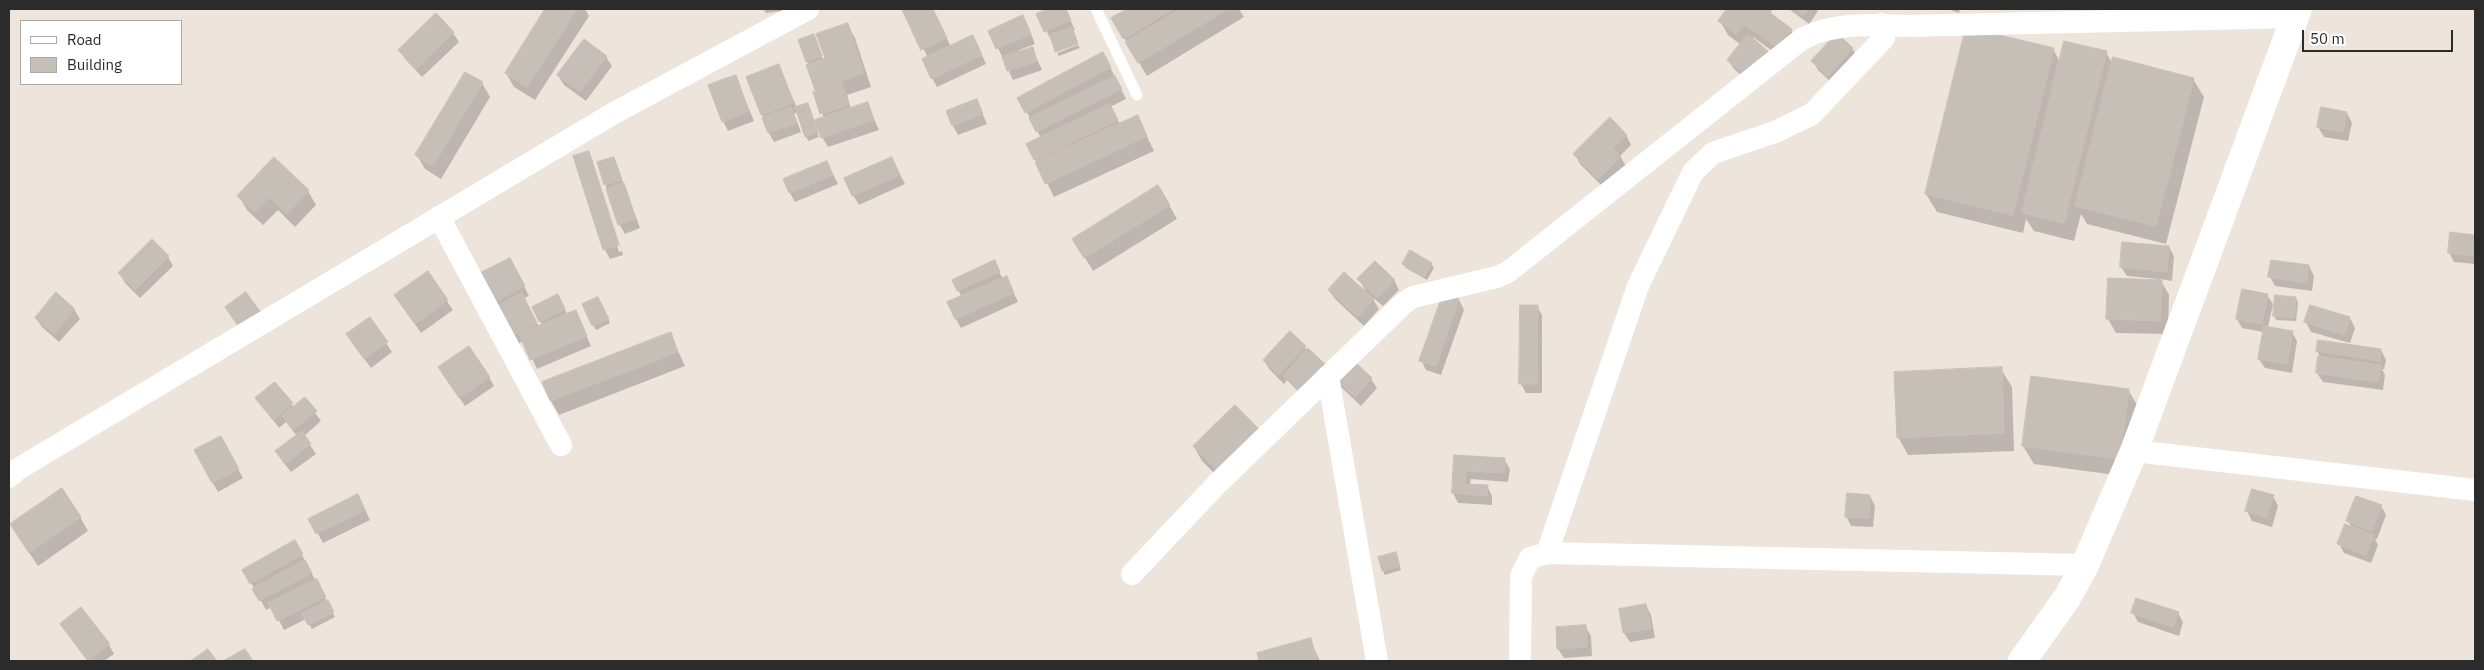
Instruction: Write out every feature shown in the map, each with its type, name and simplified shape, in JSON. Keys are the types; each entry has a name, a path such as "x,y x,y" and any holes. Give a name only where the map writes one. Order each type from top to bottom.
{"street":[{"path":"9,477 18,469 614,113 808,9"},
{"path":"1132,574 1217,484 1391,315 1413,297 1497,277 1508,272 1802,39 1815,32 1881,24 1904,26 2297,13 2134,451 2084,565 2067,598 2022,661"},
{"path":"1547,553 1638,286 1693,172 1713,153 1775,132 1812,114 1884,38 1881,24"},
{"path":"439,217 561,445"},
{"path":"1328,376 1377,661"},
{"path":"2134,451 2475,490"},
{"path":"1520,661 1521,576 1530,558 1547,553 2084,565"}],"lane":[{"path":"1096,9 1136,95"}],"building":[{"path":"545,9 577,9 527,87 505,73"},
{"path":"902,9 933,9 947,38 921,50"},
{"path":"1047,9 1066,9 1071,20 1044,32 1036,14"},
{"path":"1127,9 1173,9 1123,39 1111,18"},
{"path":"1181,9 1228,9 1138,63 1125,42"},
{"path":"1727,9 1765,9 1792,29 1778,48 1744,24 1736,34 1718,21"},
{"path":"1795,9 1808,9 1803,15"},
{"path":"436,13 454,32 416,69 398,50"},
{"path":"1023,15 1031,34 996,49 988,31"},
{"path":"848,23 864,73 815,90 806,65 825,58 816,34"},
{"path":"1072,27 1078,44 1055,52 1050,35"},
{"path":"1966,27 2054,48 2013,215 1925,194"},
{"path":"1837,33 1853,48 1828,76 1811,61"},
{"path":"814,34 822,56 806,62 798,40"},
{"path":"1748,34 1770,53 1749,79 1727,60"},
{"path":"973,35 982,55 931,79 922,59"},
{"path":"584,39 607,56 580,92 557,75"},
{"path":"2064,41 2107,51 2064,223 2022,213"},
{"path":"1033,47 1037,61 1007,71 1002,57"},
{"path":"1103,52 1111,67 1025,113 1017,98"},
{"path":"2113,57 2194,78 2156,226 2075,206"},
{"path":"779,64 794,103 761,115 746,77"},
{"path":"465,72 483,82 433,166 415,155"},
{"path":"736,75 749,111 722,122 708,85"},
{"path":"1115,76 1122,89 1036,132 1029,118"},
{"path":"842,83 849,105 820,114 813,92"},
{"path":"977,99 983,114 952,126 946,111"},
{"path":"868,102 874,120 821,138 815,120"},
{"path":"808,103 818,132 805,137 795,107"},
{"path":"1110,104 1118,120 1034,160 1026,144"},
{"path":"791,107 797,123 768,133 762,118"},
{"path":"2321,107 2347,112 2343,132 2317,127"},
{"path":"1138,115 1147,136 1045,184 1035,162"},
{"path":"1610,117 1627,135 1613,148 1621,156 1598,179 1573,154"},
{"path":"589,151 619,245 603,250 573,156"},
{"path":"274,157 309,190 287,214 269,197 255,212 237,196"},
{"path":"614,157 622,180 604,185 597,162"},
{"path":"892,157 900,175 852,196 844,178"},
{"path":"827,161 833,175 789,193 783,179"},
{"path":"624,183 636,219 618,225 606,189"},
{"path":"1158,185 1170,205 1084,258 1072,239"},
{"path":"2450,232 2475,235 2475,256 2448,253"},
{"path":"152,239 169,256 135,290 118,273"},
{"path":"2122,242 2169,246 2167,272 2120,267"},
{"path":"1410,250 1432,263 1424,277 1402,264"},
{"path":"510,258 525,286 493,303 478,274"},
{"path":"995,260 1000,272 957,291 952,280"},
{"path":"2271,260 2309,265 2307,283 2268,277"},
{"path":"1375,261 1395,280 1377,298 1357,279"},
{"path":"428,271 448,300 415,324 394,295"},
{"path":"1344,272 1374,299 1358,317 1328,290"},
{"path":"1007,276 1014,293 955,319 947,302"},
{"path":"2108,278 2162,280 2160,321 2106,319"},
{"path":"2242,289 2268,294 2262,324 2236,319"},
{"path":"56,292 75,309 54,334 35,318"},
{"path":"246,292 262,314 240,329 225,307"},
{"path":"522,293 537,323 507,338 492,309"},
{"path":"558,294 565,309 539,322 532,307"},
{"path":"1443,294 1459,299 1436,366 1419,361"},
{"path":"2275,295 2296,297 2294,318 2273,316"},
{"path":"598,297 609,319 592,326 582,304"},
{"path":"1520,305 1538,305 1537,384 1519,384"},
{"path":"2310,305 2350,317 2345,335 2304,322"},
{"path":"576,310 587,336 530,360 519,334"},
{"path":"370,317 388,342 364,359 346,334"},
{"path":"2264,326 2293,331 2287,364 2258,359"},
{"path":"1290,331 1306,346 1278,375 1263,360"},
{"path":"671,332 678,352 550,401 542,382"},
{"path":"2318,340 2381,349 2380,361 2316,351"},
{"path":"469,346 490,377 459,398 438,367"},
{"path":"1308,348 1329,368 1304,395 1283,376"},
{"path":"2318,356 2381,365 2378,382 2316,373"},
{"path":"1352,359 1372,378 1355,397 1334,378"},
{"path":"2002,367 2004,433 1897,438 1894,372"},
{"path":"2031,376 2129,389 2120,459 2022,446"},
{"path":"275,382 293,403 273,420 255,398"},
{"path":"305,397 317,411 293,430 282,416"},
{"path":"1235,405 1258,428 1216,469 1193,446"},
{"path":"302,431 311,444 285,464 275,451"},
{"path":"221,436 239,469 212,483 194,450"},
{"path":"1454,455 1505,458 1504,473 1466,471 1465,484 1488,485 1487,496 1452,493"},
{"path":"62,488 81,517 29,553 10,524"},
{"path":"2252,489 2274,495 2267,518 2245,511"},
{"path":"1847,493 1870,495 1869,518 1845,517"},
{"path":"358,494 365,510 316,534 308,519"},
{"path":"2356,496 2382,505 2372,531 2346,521"},
{"path":"2345,524 2374,535 2366,555 2337,544"},
{"path":"295,540 303,554 250,584 242,570"},
{"path":"1396,552 1400,566 1382,571 1378,557"},
{"path":"305,560 312,573 259,601 252,589"},
{"path":"317,579 326,597 277,621 268,603"},
{"path":"2136,598 2179,612 2173,627 2131,613"},
{"path":"328,600 334,612 308,625 302,614"},
{"path":"1646,604 1651,629 1623,633 1619,609"},
{"path":"81,607 110,644 88,661 60,624"},
{"path":"1586,625 1587,647 1557,649 1556,627"},
{"path":"1311,638 1317,661 1259,661 1257,653"},
{"path":"208,649 217,661 191,661"},
{"path":"245,649 253,661 223,661"}]}
